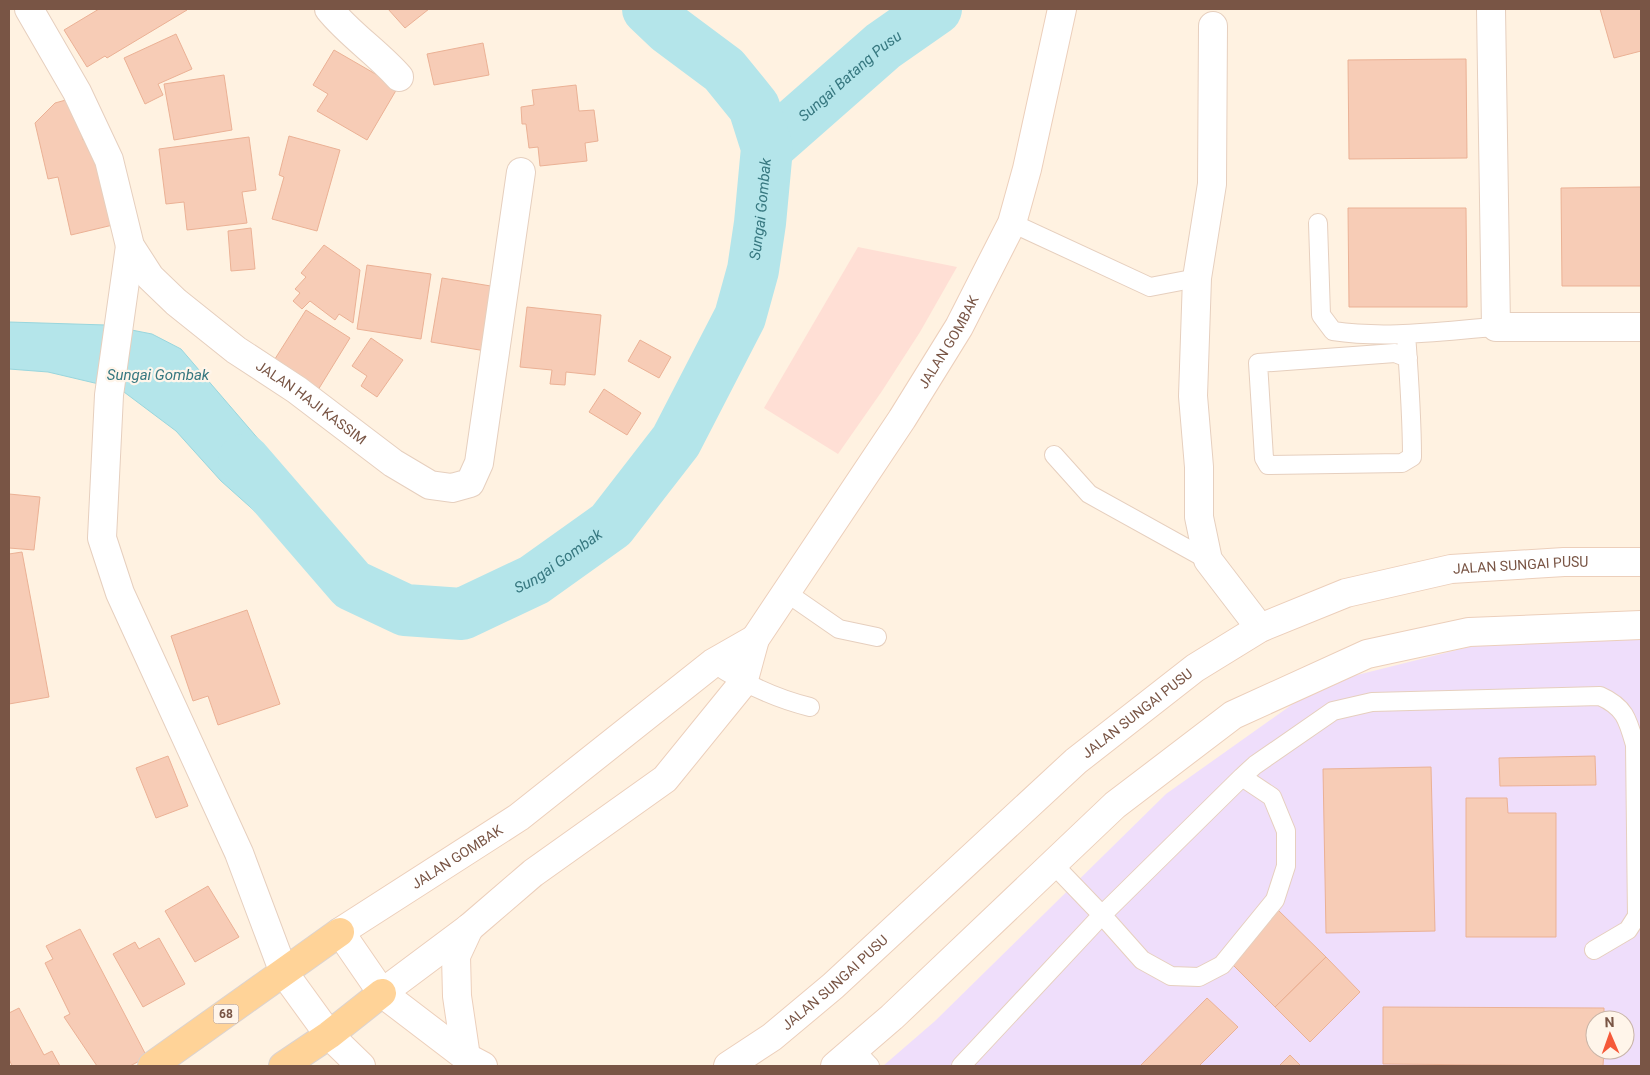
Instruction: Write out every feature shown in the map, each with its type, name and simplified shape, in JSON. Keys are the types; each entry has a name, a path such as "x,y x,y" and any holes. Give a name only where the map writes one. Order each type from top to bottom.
{"main road":[{"name":"JALAN HAJI KASSIM","path":"29,9 77,92 108,160 130,246 150,277 176,302 236,350 297,390 393,463 430,486 452,488 470,483 479,462 521,172"},
{"path":"329,9 341,24 381,57 399,77"},
{"name":"JALAN GOMBAK","path":"283,1066 329,1035 469,928 533,873 665,779 743,683 755,639 902,419 959,327 1012,223 1027,169 1062,9"},
{"path":"1492,9 1496,327 1641,327"},
{"path":"1213,26 1212,184 1197,278 1193,396 1199,516 1208,560 1260,628"},
{"path":"130,246 124,302 110,395 102,538 120,593 239,853 284,973 329,1035 361,1066"},
{"name":"JALAN SUNGAI PUSU","path":"728,1066 772,1037 833,986 1076,761 1195,668 1260,628 1346,593 1451,569 1564,562 1641,562"},
{"path":"853,1060 892,1017 1115,805 1233,715 1367,654 1469,632 1641,625"},
{"name":"JALAN GOMBAK","path":"152,1066 340,932 519,817 714,663 755,639"},
{"path":"469,928 456,956 457,996 474,1061"},
{"path":"340,932 382,994 474,1061"}],"lane":[{"path":"1012,223 1150,287 1197,278"},
{"path":"1318,223 1321,315 1333,331 1364,335 1406,334 1496,327"},
{"path":"1406,334 1408,358 1412,423 1412,457 1402,463 1268,465 1264,458 1258,363 1395,353 1408,358"},
{"path":"1054,455 1090,494 1208,560"},
{"path":"787,593 839,629 877,637"},
{"path":"714,663 743,683 789,702 810,707"},
{"path":"961,1066 1102,915 1254,765 1333,711 1372,702 1600,696 1615,703 1629,722 1635,745 1637,916 1628,930 1594,950"},
{"path":"1052,863 1142,960 1171,976 1199,978 1222,965 1275,900 1286,866 1286,831 1272,798 1242,777"}],"shaded area":[{"path":"858,247 957,267 920,332 838,454 764,408"},
{"path":"1641,635 1641,1066 883,1066 935,1021 1166,794 1321,684 1513,636"}],"water":[{"name":"Sungai Gombak","path":"9,322 106,325 152,334 181,349 303,491 291,513 277,531 221,481 176,431 120,389 48,372 9,369"}],"building":[{"path":"99,9 187,10 107,58 105,56 87,67 64,30"},
{"path":"388,9 429,9 405,28"},
{"path":"1600,9 1641,9 1641,51 1614,58"},
{"path":"176,34 192,69 158,84 163,95 145,104 124,58"},
{"path":"483,43 489,75 434,85 427,54"},
{"path":"334,50 398,87 367,140 317,111 328,94 313,85"},
{"path":"1466,59 1467,158 1349,159 1348,60"},
{"path":"224,75 232,130 174,140 164,84"},
{"path":"576,85 579,111 594,110 598,141 585,143 587,161 540,166 538,147 529,148 526,124 522,124 521,107 534,105 532,90"},
{"path":"73,98 83,140 96,137 117,224 71,235 58,177 48,179 35,123 55,103"},
{"path":"289,136 340,150 317,231 272,219 284,177 279,175"},
{"path":"249,137 256,190 242,192 247,223 187,230 184,202 166,204 159,149"},
{"path":"1641,187 1641,286 1562,286 1561,188"},
{"path":"1348,208 1466,208 1467,307 1349,307"},
{"path":"251,228 255,269 231,271 228,231"},
{"path":"324,245 360,270 353,323 339,314 335,320 310,301 302,309 293,301 300,293 295,289 306,277 301,273"},
{"path":"367,265 431,274 421,339 357,329"},
{"path":"442,278 503,288 492,352 431,342"},
{"path":"527,307 601,315 595,375 566,372 565,385 550,384 552,370 520,367"},
{"path":"306,310 350,338 318,390 273,362"},
{"path":"371,338 403,360 377,397 361,386 367,376 352,366"},
{"path":"640,340 671,357 659,378 628,361"},
{"path":"604,389 641,413 627,435 589,412"},
{"path":"9,494 40,497 34,550 9,548"},
{"path":"22,552 49,697 9,704 9,554"},
{"path":"247,610 280,704 218,725 208,696 193,701 171,636"},
{"path":"168,756 188,806 156,818 136,768"},
{"path":"1595,756 1596,785 1500,786 1499,758"},
{"path":"1431,767 1435,931 1326,933 1323,769"},
{"path":"1466,798 1507,798 1508,813 1556,813 1556,937 1466,937"},
{"path":"208,886 239,937 195,962 165,911"},
{"path":"1278,910 1326,957 1275,1007 1228,960"},
{"path":"80,929 147,1057 130,1066 97,1066 64,1017 70,1014 45,963 53,959 46,946"},
{"path":"159,938 185,984 143,1007 113,954 135,942 139,949"},
{"path":"1326,957 1360,992 1310,1042 1275,1007"},
{"path":"1207,998 1238,1027 1199,1066 1140,1066"},
{"path":"1383,1007 1604,1008 1604,1010 1585,1010 1585,1060 1603,1060 1603,1066 1383,1064"},
{"path":"19,1008 44,1055 52,1051 60,1066 12,1066 9,1059 9,1013"},
{"path":"1290,1055 1301,1066 1279,1066"}],"waterway":[{"name":"Sungai Gombak","path":"244,460 352,585 405,610 462,614 534,580 611,525 676,441 740,317 753,270 760,223 767,148 754,107 724,70 669,29 648,9"},
{"name":"Sungai Batang Pusu","path":"767,148 883,46 936,9"}]}
